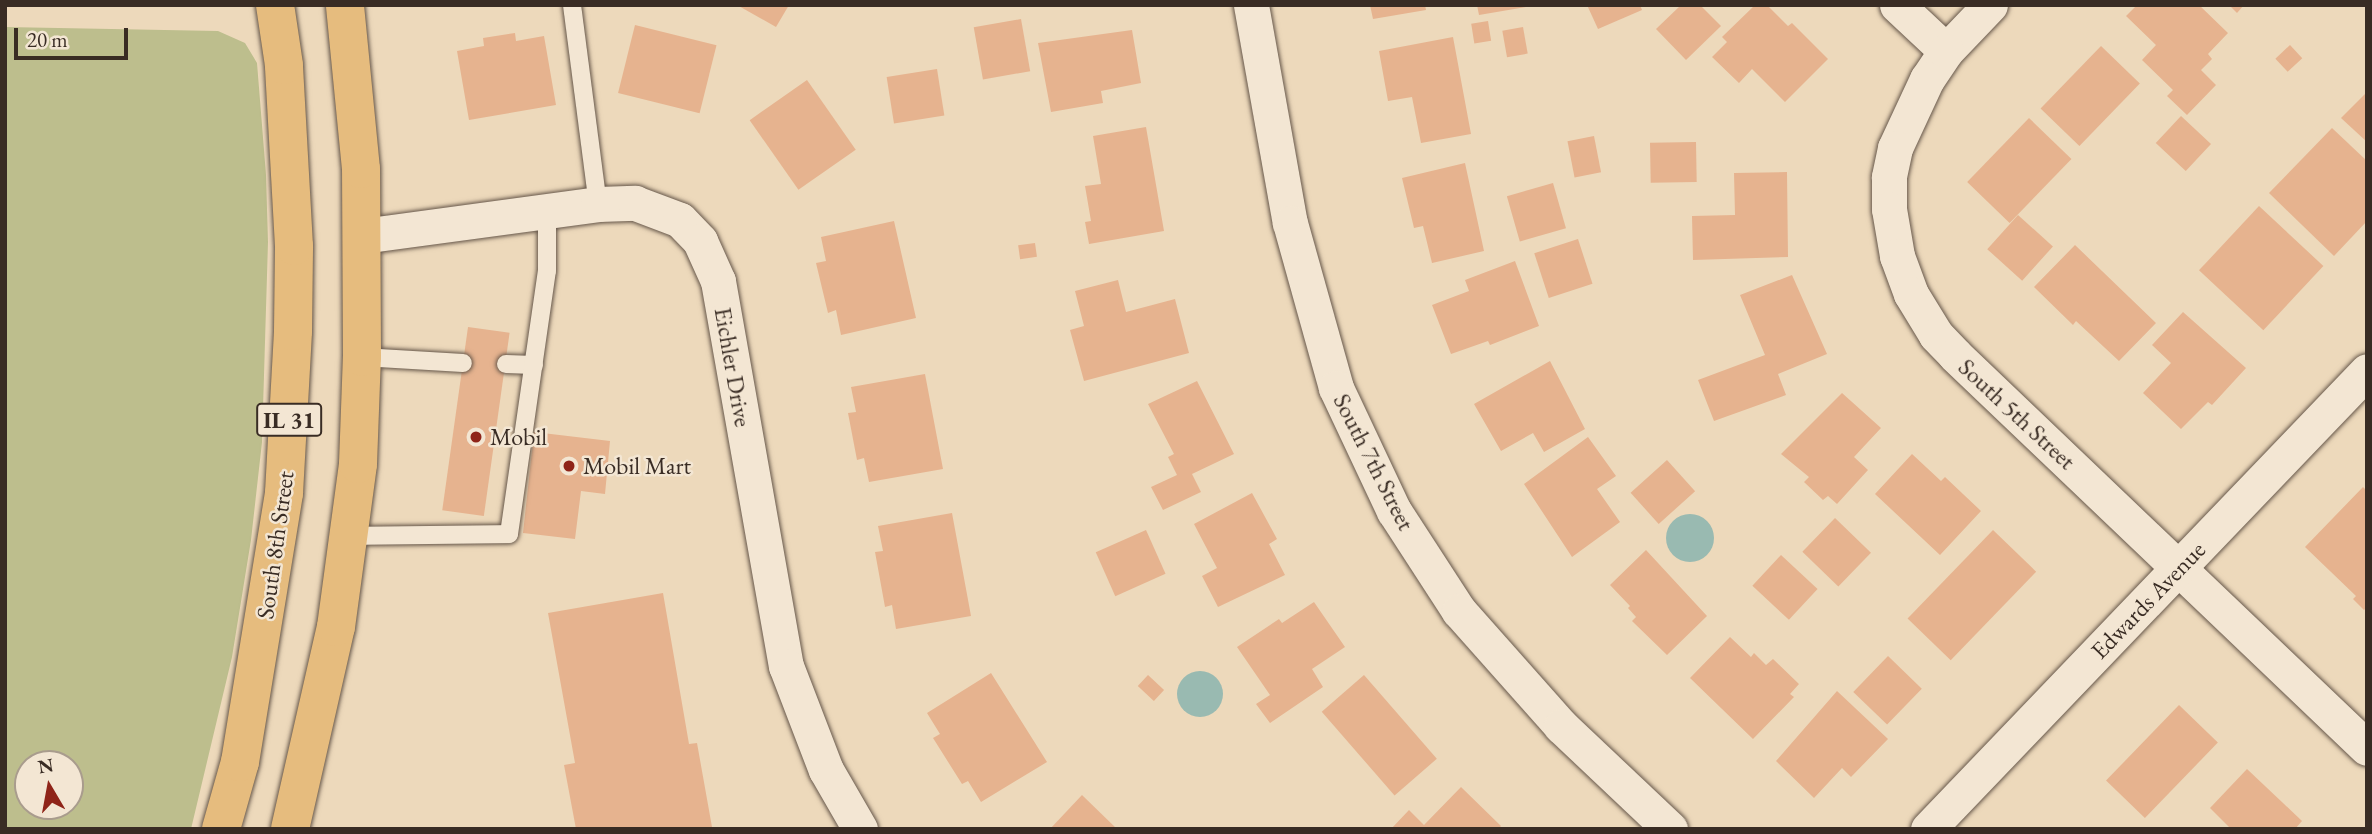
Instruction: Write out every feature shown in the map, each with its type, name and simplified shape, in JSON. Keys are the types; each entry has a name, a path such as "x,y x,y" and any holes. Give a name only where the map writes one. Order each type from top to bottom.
{"main road":[{"name":"South 8th Street","path":"221,829 240,762 265,620 286,467 293,331 293,206 284,65 275,5"},
{"path":"290,829 322,697 358,464 362,357 361,169 345,5"}],"street":[{"name":"South 7th Street","path":"1251,5 1290,223 1336,388 1394,510 1459,611 1561,726 1670,829"},
{"path":"1897,5 1946,51"},
{"name":"South 5th Street","path":"1990,5 1946,51 1907,116 1895,148 1889,177 1894,241 1911,294 1936,335 1955,355 2367,748"},
{"name":"Eichler Drive","path":"362,236 598,204 635,204 666,213 690,230 710,260 718,281 786,666 826,770 860,829"},
{"name":"Edwards Avenue","path":"1928,829 2367,371"}],"lane":[{"path":"572,5 598,204"},
{"path":"349,536 509,534 547,271 547,211"},
{"path":"362,357 463,363"},
{"path":"506,364 534,365"}],"green space":[{"path":"5,27 218,31 245,43 257,63 266,175 268,242 262,442 251,540 232,657 191,829 5,829"}],"water":[{"path":"1690,514 1707,521 1714,538 1707,555 1690,562 1673,555 1666,538 1673,521"},
{"path":"1200,671 1216,678 1223,694 1216,710 1200,717 1184,710 1177,694 1184,678"}],"building":[{"path":"737,5 789,5 776,27"},
{"path":"1370,5 1425,5 1426,10 1373,19"},
{"path":"1477,5 1526,5 1526,7 1479,15"},
{"path":"1587,5 1640,5 1642,10 1598,29"},
{"path":"1681,5 1700,5 1721,26 1686,60 1656,29"},
{"path":"1755,5 1767,5 1788,26 1792,23 1828,59 1785,102 1752,69 1739,83 1712,57 1727,42 1722,37"},
{"path":"2137,5 2199,5 2228,33 2208,54 2212,59 2201,70 2216,85 2187,115 2167,96 2173,90 2142,60 2156,45 2126,16"},
{"path":"2229,5 2244,5 2237,13"},
{"path":"1021,19 1030,71 983,80 974,27"},
{"path":"1488,21 1491,41 1474,43 1471,24"},
{"path":"635,25 717,45 700,113 618,93"},
{"path":"1523,27 1528,54 1507,57 1502,31"},
{"path":"1132,30 1141,83 1101,91 1103,103 1051,112 1038,43"},
{"path":"515,33 516,41 544,36 556,105 469,120 457,51 484,46 483,38"},
{"path":"1453,37 1471,134 1421,143 1412,97 1388,101 1379,51"},
{"path":"2290,45 2302,58 2288,72 2275,59"},
{"path":"2101,46 2140,84 2079,146 2041,109"},
{"path":"937,69 944,115 894,123 887,77"},
{"path":"807,80 856,150 798,190 750,120"},
{"path":"2367,92 2367,142 2341,118"},
{"path":"2181,116 2211,144 2186,171 2156,143"},
{"path":"2029,118 2071,159 2010,223 1967,182"},
{"path":"1146,127 1164,231 1089,244 1085,222 1091,221 1085,186 1101,184 1093,136"},
{"path":"2332,128 2367,161 2367,221 2334,256 2269,193"},
{"path":"1594,136 1601,172 1575,177 1567,141"},
{"path":"1696,142 1697,182 1651,183 1650,143"},
{"path":"1465,163 1484,251 1432,263 1423,226 1414,228 1402,178"},
{"path":"1787,172 1788,257 1693,260 1692,216 1735,215 1734,173"},
{"path":"1553,183 1566,228 1520,241 1507,196"},
{"path":"2259,206 2323,266 2263,330 2199,270"},
{"path":"2018,215 2053,246 2022,281 1987,249"},
{"path":"894,221 916,318 841,335 836,310 828,313 816,263 826,261 821,237"},
{"path":"1578,239 1593,284 1549,298 1534,253"},
{"path":"1035,243 1037,257 1020,259 1018,245"},
{"path":"2075,245 2156,323 2119,361 2076,321 2073,325 2034,287"},
{"path":"1515,261 1539,326 1490,345 1488,341 1451,354 1432,305 1469,291 1465,280"},
{"path":"1792,275 1827,354 1778,374 1786,395 1714,421 1698,380 1765,355 1740,295"},
{"path":"1118,280 1126,312 1175,299 1189,353 1084,381 1070,330 1084,326 1075,291"},
{"path":"2183,312 2246,368 2212,405 2208,402 2181,429 2143,393 2171,363 2152,345"},
{"name":"Mobil","path":"468,327 510,333 484,516 442,510"},
{"path":"1550,361 1585,429 1544,452 1533,433 1501,451 1474,404"},
{"path":"925,374 943,469 869,482 864,458 857,460 848,413 856,412 851,387"},
{"path":"1197,381 1234,454 1192,474 1201,492 1163,510 1151,487 1177,475 1168,457 1174,454 1148,404"},
{"path":"1842,393 1881,428 1854,457 1868,470 1837,504 1828,496 1823,500 1804,482 1809,477 1781,454"},
{"name":"Mobil Mart","path":"534,432 610,441 605,494 581,491 575,539 523,533"},
{"path":"1588,437 1616,476 1597,489 1620,522 1572,557 1524,484"},
{"path":"1912,454 1941,481 1945,477 1981,511 1940,555 1875,494"},
{"path":"1667,460 1695,491 1659,524 1631,493"},
{"path":"2363,487 2367,491 2367,607 2364,610 2353,599 2356,596 2305,547"},
{"path":"1252,493 1277,539 1269,544 1285,575 1218,607 1202,576 1217,568 1194,524"},
{"path":"952,513 971,616 896,629 892,605 885,607 875,552 883,551 878,526"},
{"path":"1835,518 1871,553 1838,587 1802,552"},
{"path":"1146,530 1166,574 1115,596 1096,552"},
{"path":"1993,530 2036,572 1951,660 1908,618"},
{"path":"1646,550 1707,616 1667,655 1632,621 1636,617 1628,608 1630,606 1610,585"},
{"path":"1781,555 1818,589 1789,620 1752,586"},
{"path":"663,593 689,744 697,743 712,827 576,829 564,765 575,763 548,613"},
{"path":"1314,602 1345,647 1312,669 1323,687 1270,723 1256,704 1270,695 1237,647 1279,619 1282,623"},
{"path":"1730,637 1751,657 1754,653 1766,665 1773,659 1799,684 1790,694 1794,697 1753,739 1690,678"},
{"path":"1888,656 1922,689 1887,725 1853,692"},
{"path":"991,673 1047,762 981,802 968,781 962,784 933,738 940,734 927,713"},
{"path":"1148,675 1164,690 1154,701 1138,686"},
{"path":"1364,675 1437,759 1395,796 1322,712"},
{"path":"1837,691 1888,739 1851,777 1842,768 1814,798 1776,761"},
{"path":"2179,705 2218,743 2145,818 2106,781"},
{"path":"2247,769 2302,821 2295,829 2231,829 2210,808"},
{"path":"1461,787 1501,826 1498,829 1391,829 1409,810 1424,825"},
{"path":"1082,795 1117,829 1050,829"}],"place":[{"name":"Mobil","path":"476,437"},
{"name":"Mobil Mart","path":"569,466"}]}
